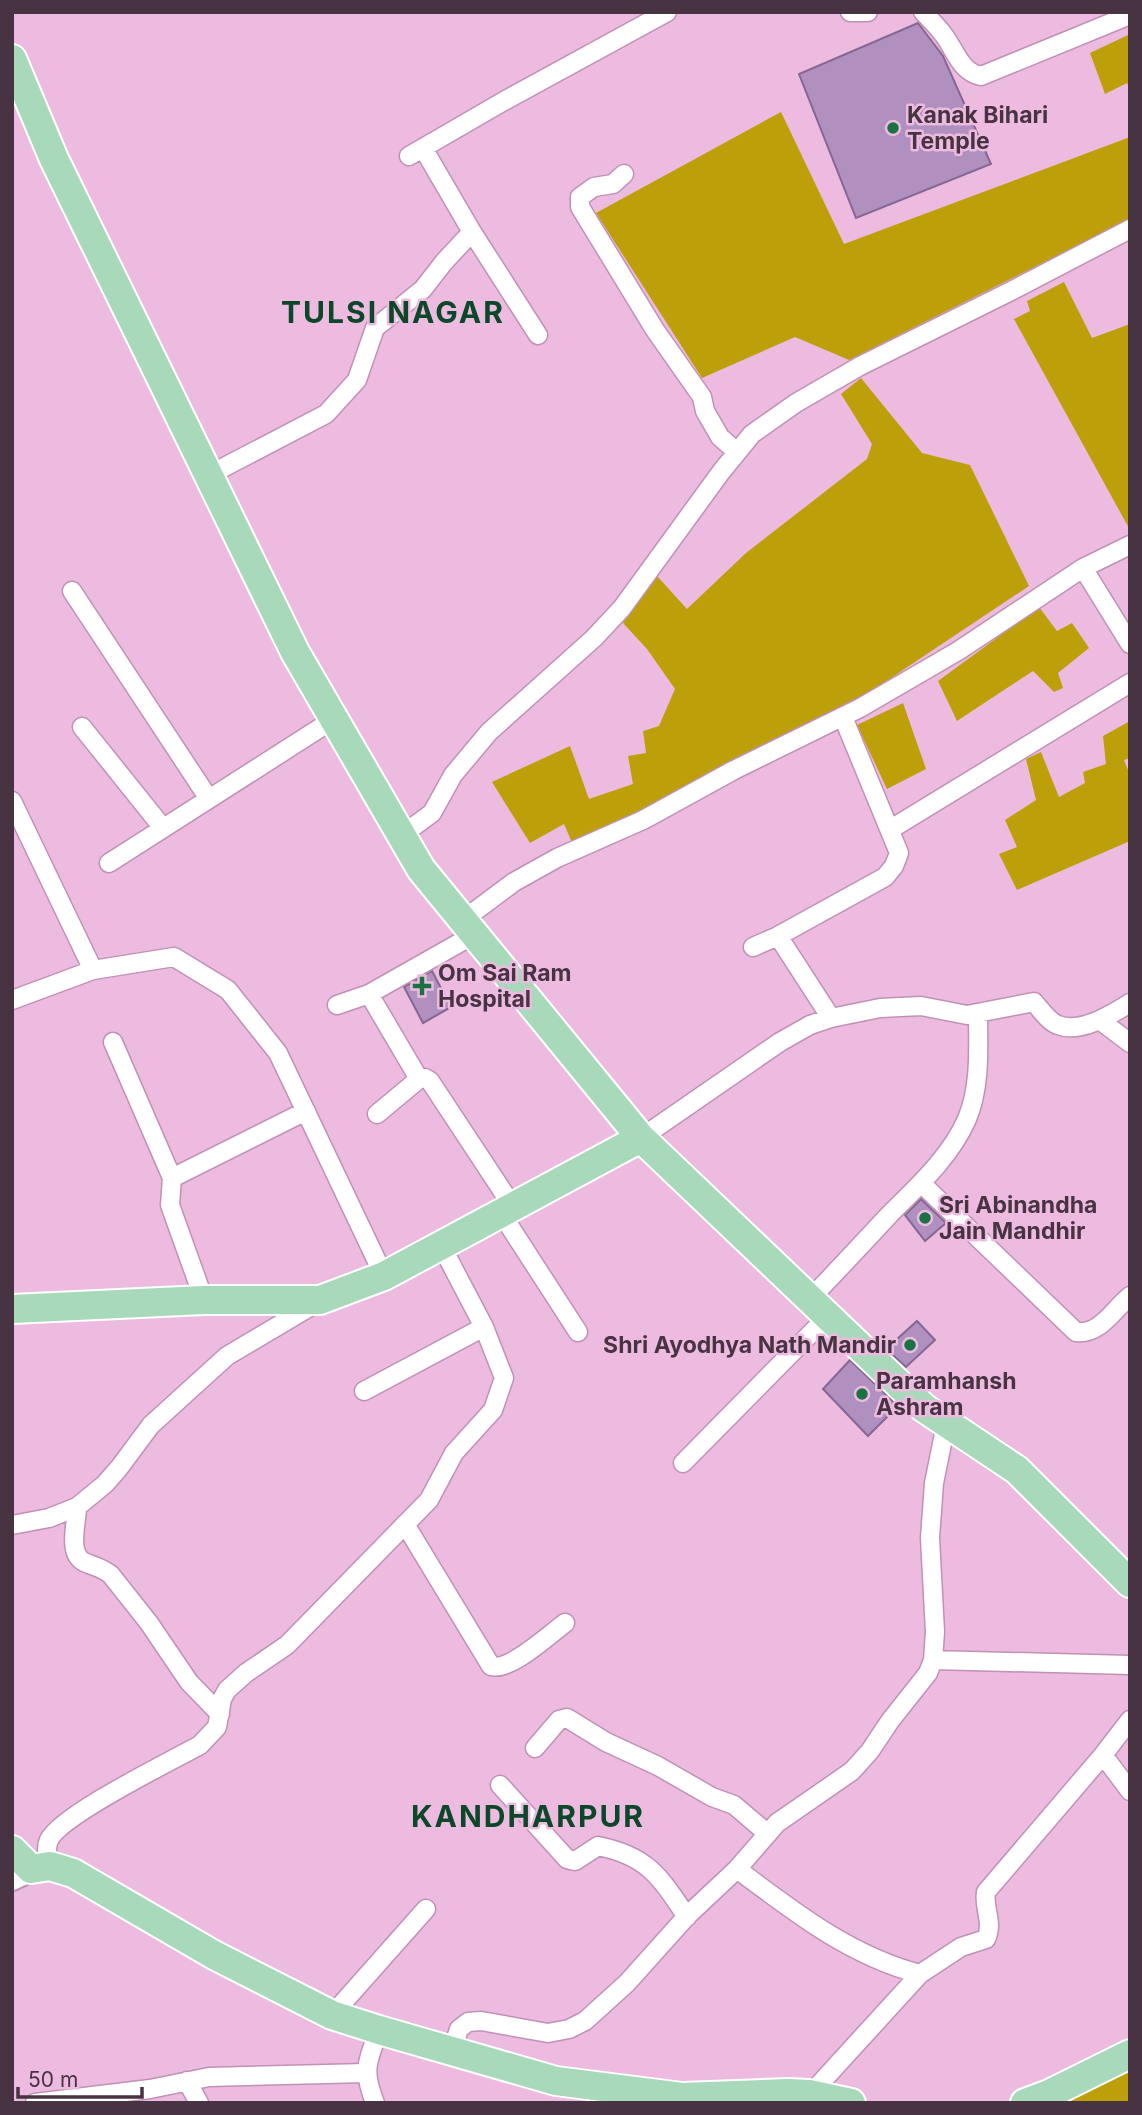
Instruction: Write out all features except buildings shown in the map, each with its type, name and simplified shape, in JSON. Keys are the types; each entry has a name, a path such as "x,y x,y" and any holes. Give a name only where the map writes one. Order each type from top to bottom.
{"main road":[{"path":"12,59 54,159 295,652 421,869 641,1138 924,1408 1017,1470 1130,1583"},
{"path":"12,1309 204,1300 320,1300 384,1276 641,1138"},
{"path":"26,1866 73,1873 214,1955 332,2014 556,2081 682,2097 806,2098 851,2103"},
{"path":"1025,2103 1130,2054"}],"street":[{"path":"538,335 472,232 416,152 504,100 667,12"},
{"path":"850,12 868,12"},
{"path":"923,12 944,35 971,74 981,76 1130,15"},
{"path":"624,174 613,184 594,187 580,197 580,207 655,330 702,397 705,411 720,437 737,452"},
{"path":"402,835 432,813 453,775 489,732 594,638 622,608 752,434 796,403 860,366 1011,292 1130,229"},
{"path":"209,475 326,414 356,380 375,328 423,289 472,232"},
{"path":"337,1005 369,994 469,927 514,882 556,858 643,820 734,770 843,717 958,650 1083,568 1130,545"},
{"path":"1083,568 1130,643"},
{"path":"72,591 209,799"},
{"path":"891,829 1130,683"},
{"path":"753,947 885,877 894,866 899,853 891,829 843,717"},
{"path":"108,863 334,719"},
{"path":"82,727 163,828"},
{"path":"12,801 93,970"},
{"path":"778,936 831,1018"},
{"path":"12,1000 93,970 174,957 228,990 278,1053 384,1276"},
{"path":"369,994 419,1079"},
{"path":"641,1138 780,1042 810,1025 831,1018 880,1008 921,1006 967,1015 1034,1002 1056,1025 1070,1027 1101,1021 1130,1003"},
{"path":"683,1463 818,1309 956,1141 968,1117 975,1091 978,1013"},
{"path":"1101,1021 1130,1043"},
{"path":"113,1042 172,1178 170,1205 204,1300"},
{"path":"377,1114 419,1079 425,1078 435,1086 578,1332"},
{"path":"172,1178 306,1111"},
{"path":"921,1183 1076,1332 1095,1330 1130,1296"},
{"path":"26,1866 46,1851 49,1839 58,1827 200,1745 217,1727 227,1690 246,1673 287,1645 429,1500 454,1453 493,1410 504,1378 484,1327 441,1245"},
{"path":"12,1525 49,1518 77,1507 105,1484 151,1425 227,1356 320,1300"},
{"path":"364,1391 484,1327"},
{"path":"452,2051 459,2029 468,2022 481,2021 548,2033 569,2029 585,2021 628,1983 777,1823 852,1771 870,1751 928,1673 933,1660 935,1632 930,1538 934,1483 946,1424"},
{"path":"77,1507 74,1546 76,1555 111,1575 149,1623 189,1682 220,1714"},
{"path":"405,1524 491,1665 500,1668 514,1661 565,1623"},
{"path":"933,1660 1130,1665"},
{"path":"535,1748 559,1720 567,1718 606,1742 659,1766 712,1797 741,1810 768,1834"},
{"path":"806,2098 920,1973 961,1947 986,1939 990,1922 984,1899 986,1892 1130,1720"},
{"path":"1103,1755 1130,1791"},
{"path":"500,1785 567,1859 575,1861 598,1846 633,1858 652,1869 687,1917"},
{"path":"737,1868 791,1909 848,1946 896,1968 920,1973"},
{"path":"332,2014 426,1909"},
{"path":"375,2103 366,2073 379,2030"},
{"path":"35,2103 150,2089 209,2077 366,2073"},
{"path":"187,2081 199,2103"}],"shaded area":[{"path":"1128,35 1130,89 1127,83 1105,94 1090,53"},
{"path":"781,112 844,244 1130,137 1130,219 849,360 795,337 702,378 596,213"},
{"path":"1064,282 1092,338 1130,324 1130,530 1014,319 1030,311 1027,301"},
{"path":"861,378 922,453 970,465 1029,586 843,710 734,762 573,845 564,824 530,843 492,782 570,746 589,799 633,784 628,756 646,753 643,731 659,726 675,689 647,649 623,623 657,576 687,609 746,553 867,459 872,444 841,394"},
{"path":"1039,607 1057,631 1072,623 1089,648 1058,673 1063,688 1054,692 1033,671 957,721 938,681"},
{"path":"903,703 926,769 887,789 857,725"},
{"path":"1130,721 1130,758 1124,760 1130,775 1130,841 1017,890 999,854 1017,847 1005,820 1036,800 1026,759 1041,752 1059,797 1085,783 1083,772 1106,764 1103,736"},
{"path":"1130,2062 1130,2103 1035,2103"}],"place":[{"name":"Kanak Bihari Temple","path":"893,128"},
{"name":"Om Sai Ram Hospital","path":"422,986"},
{"name":"Sri Abinandha Jain Mandhir","path":"925,1218"},
{"name":"Shri Ayodhya Nath Mandir","path":"910,1345"},
{"name":"Paramhansh Ashram","path":"862,1394"}],"district":[{"name":"TULSI NAGAR","path":"393,313"},
{"name":"KANDHARPUR","path":"528,1817"}]}
